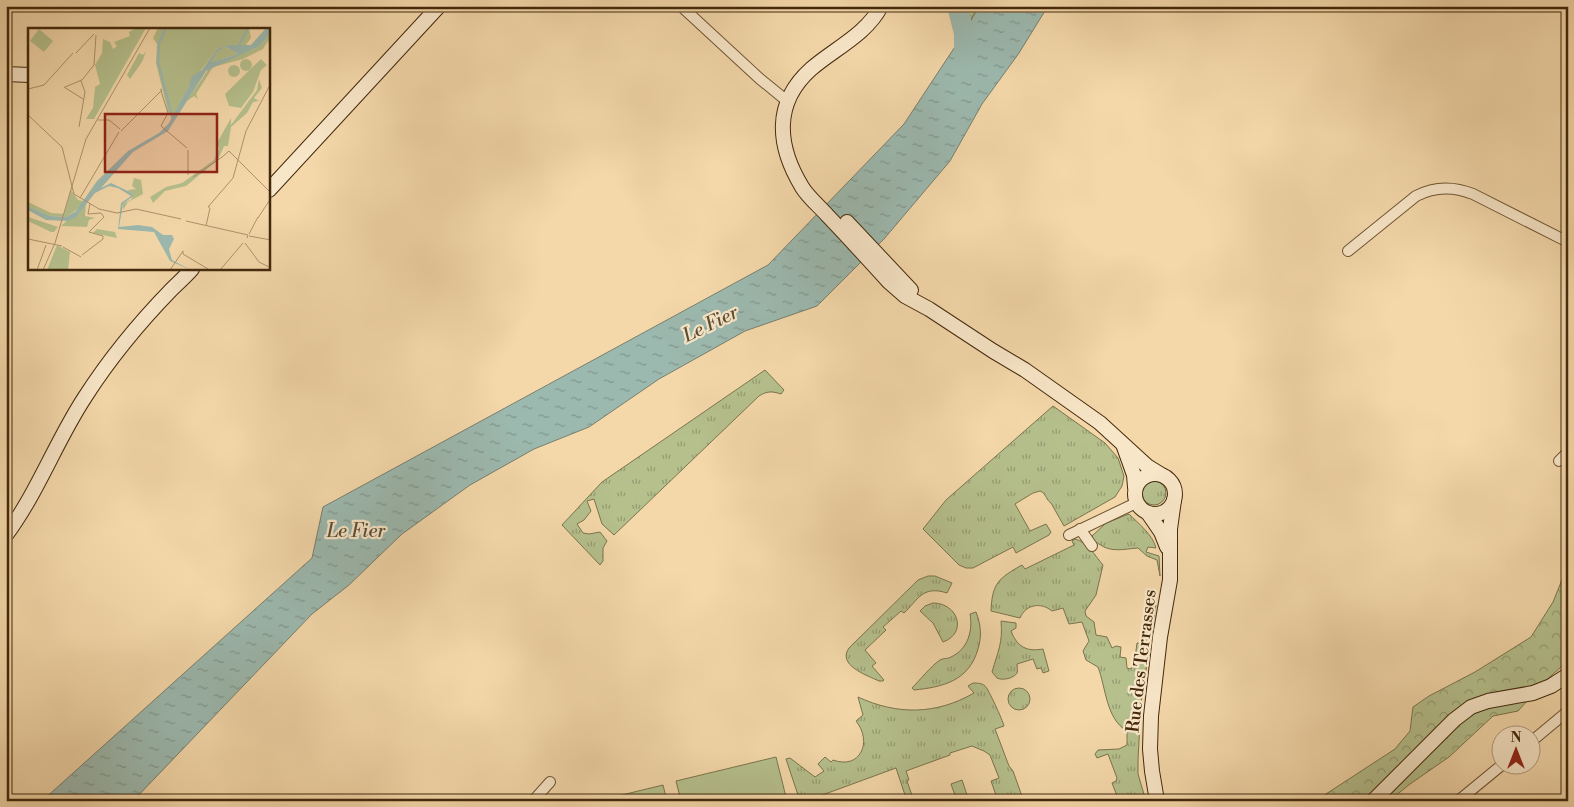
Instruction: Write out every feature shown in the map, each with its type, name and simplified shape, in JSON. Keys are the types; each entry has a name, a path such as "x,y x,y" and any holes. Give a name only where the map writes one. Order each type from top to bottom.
{"street":[{"path":"270,189 439,6"},
{"path":"681,6 760,79 787,100"},
{"path":"881,6 870,24 810,70 796,85 787,100 783,117 782,136 788,157 820,200 893,279 929,309 1025,370 1100,423 1147,466 1166,477 1173,485 1175,492 1174,500 1164,512 1148,513 1136,503 1134,475 1124,446"},
{"path":"6,74 28,74"},
{"path":"1348,251 1416,196 1441,188 1458,189 1473,194 1568,242"},
{"path":"6,535 39,481 56,445 85,397 122,345 191,270"},
{"path":"1559,461 1568,452"},
{"path":"1135,487 1145,476 1160,474"},
{"name":"Rue des Terrasses","path":"1157,801 1151,757 1151,716 1160,637 1170,580 1170,529 1174,500"},
{"path":"1068,535 1136,503"},
{"name":"Rue des Terrasses","path":"1148,513 1161,532 1170,555"},
{"path":"1080,529 1092,546"},
{"path":"1373,801 1454,720 1471,707 1488,701 1533,693 1551,686 1568,675"},
{"path":"1542,733 1568,711"},
{"path":"1458,801 1492,773"},
{"path":"533,801 550,782"}],"green space":[{"path":"958,6 978,6 965,31"},
{"path":"765,370 784,390 781,394 770,392 759,396 614,535 602,524 594,499 587,501 591,511 584,520 577,524 583,533 600,532 607,541 603,548 603,561 600,565 562,525 602,482"},
{"path":"1053,406 1105,443 1118,458 1124,476 1122,486 1115,497 1064,526 1044,493 1040,491 1033,493 1015,504 1030,531 1046,524 1051,532 1049,535 1016,553 1013,547 973,568 959,565 923,529 946,500"},
{"path":"1154,481 1163,484 1166,493 1163,502 1154,505 1145,502 1142,493 1145,484"},
{"path":"1129,514 1152,538 1156,548 1148,547 1146,552 1159,556 1160,576 1157,560 1147,556 1138,548 1108,549 1093,539 1092,536 1106,523"},
{"path":"1075,539 1084,543 1103,565 1096,595 1085,611 1086,616 1094,622 1096,635 1107,637 1112,648 1116,646 1121,647 1120,657 1126,658 1127,668 1130,669 1134,666 1137,643 1146,644 1146,641 1141,640 1145,615 1149,616 1150,604 1156,605 1141,703 1138,760 1138,774 1146,801 1119,801 1112,783 1117,778 1108,754 1097,758 1095,754 1098,750 1119,749 1127,745 1127,731 1120,726 1111,711 1098,667 1086,660 1083,651 1089,641 1082,622 1069,624 1063,608 1052,611 1043,606 1034,606 1026,610 1020,618 991,611 995,588 1002,578 1022,565 1025,569 1074,545 1072,541"},
{"path":"1568,565 1568,661 1544,682 1518,711 1493,716 1449,757 1389,801 1321,801 1326,794 1395,749 1410,731 1413,707 1429,696 1475,672 1531,637 1553,602"},
{"path":"928,576 935,576 952,583 947,593 932,591 921,595 904,613 901,611 883,627 886,630 865,650 876,663 872,666 884,680 879,681 855,669 847,659 846,654 849,648 918,580"},
{"path":"933,603 942,604 949,608 957,619 956,632 951,638 943,642 933,623 920,611 925,606"},
{"path":"976,612 980,626 980,640 974,660 968,668 954,680 945,684 914,690 912,688 937,662 957,654 962,649 970,633 970,614"},
{"path":"1001,621 1016,623 1016,628 1011,631 1016,641 1023,647 1032,650 1043,649 1049,671 1043,673 1041,668 1037,669 1033,659 1017,664 1017,673 1011,678 997,678 992,672 1001,641"},
{"path":"973,683 985,686 998,712 1004,726 995,729 1023,799 1020,801 998,801 991,781 999,778 990,755 972,746 906,771 909,780 907,781 914,801 907,801 896,768 806,801 800,801 786,759 790,758 815,777 824,771 818,764 825,757 831,762 833,760 850,761 857,758 863,745 861,729 856,721 863,715 858,697 887,707 916,710 931,709 960,700 974,693 968,686"},
{"path":"1019,688 1027,691 1030,699 1027,707 1019,710 1011,707 1008,699 1011,691"},
{"path":"776,757 787,801 681,801 676,781"},
{"path":"962,780 969,801 957,801 951,784"},
{"path":"663,785 667,801 597,801"}],"water":[{"name":"Le Fier","path":"979,6 1048,6 1019,53 982,104 950,161 884,239 817,306 745,331 659,379 589,427 534,449 470,485 402,534 349,585 312,614 133,801 42,801 312,558 323,507 768,265 904,124 964,33"}],"waterway":[{"path":"957,6 964,33 964,61"}]}
